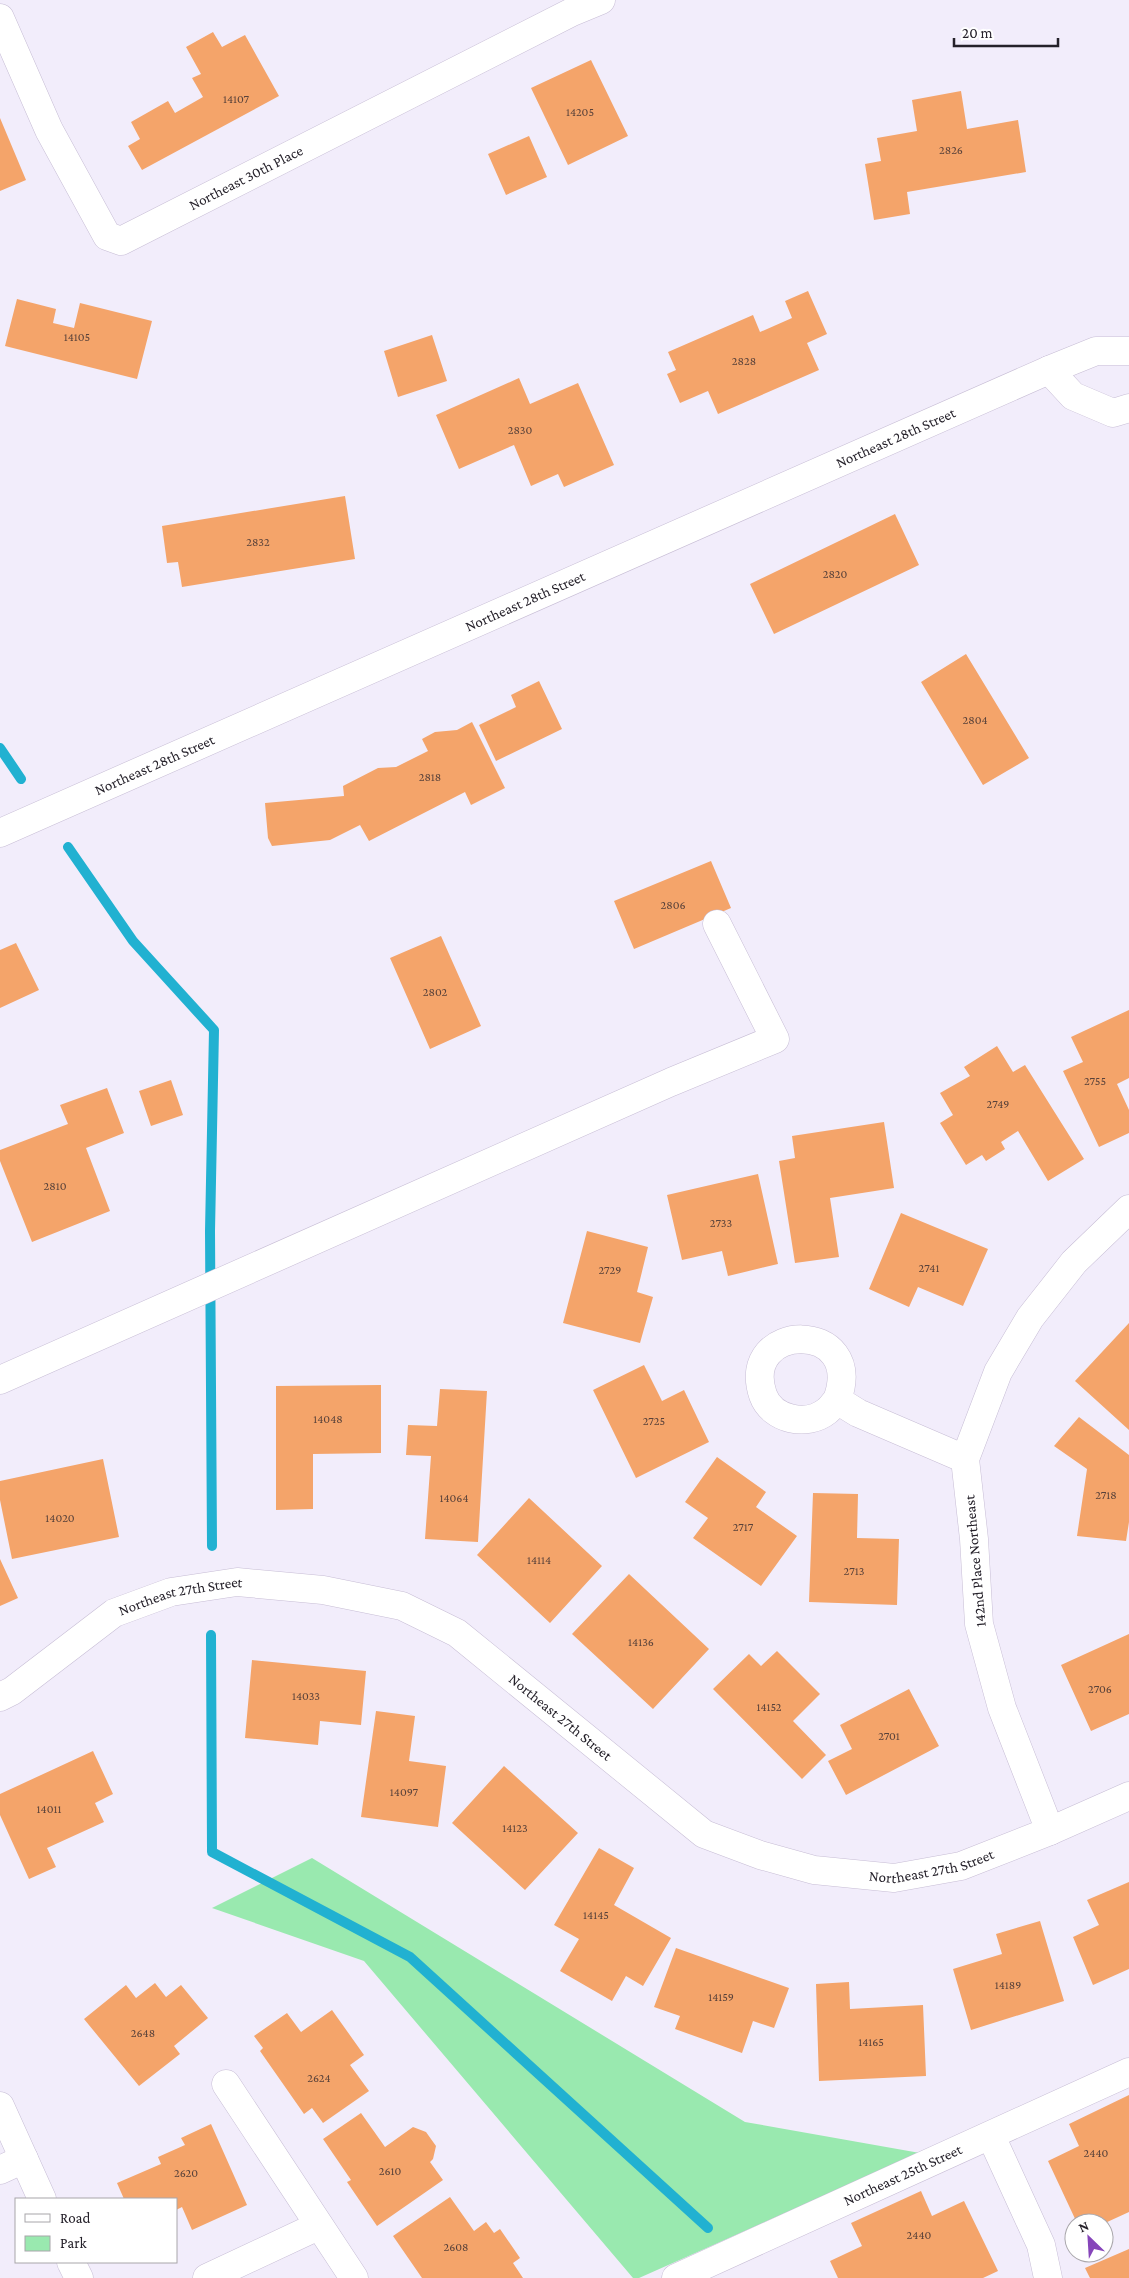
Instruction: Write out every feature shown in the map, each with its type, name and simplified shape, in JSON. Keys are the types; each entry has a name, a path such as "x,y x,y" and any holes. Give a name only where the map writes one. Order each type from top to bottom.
{"street":[{"name":"Northeast 30th Place","path":"0,18 49,130 107,236 121,241 572,12 602,0"},
{"name":"Northeast 28th Street","path":"0,833 1049,370 1096,351 1129,351"},
{"path":"1049,370 1073,396 1113,413 1129,408"},
{"path":"0,1380 671,1082 775,1039 717,924"},
{"name":"142nd Place Northeast","path":"1050,1831 1002,1708 979,1624 974,1539 965,1459 998,1372 1030,1318 1074,1262 1129,1209"},
{"path":"837,1400 858,1413 965,1459"},
{"name":"Northeast 27th Street","path":"0,1697 12,1691 114,1613 171,1592 237,1582 324,1590 402,1606 457,1633 704,1834 760,1855 814,1870 894,1878 961,1866 1050,1831 1129,1796"},
{"name":"Northeast 25th Street","path":"676,2278 992,2136 1129,2072"},
{"path":"226,2084 354,2278"},
{"path":"0,2106 12,2164 41,2198"},
{"path":"992,2136 1041,2245 1048,2278"},
{"path":"208,2278 318,2226"},
{"path":"71,2263 78,2278"}],"green space":[{"path":"312,1858 745,2122 920,2153 639,2278 633,2278 364,1961 212,1908"}],"building":[{"path":"213,32 222,47 245,35 279,96 142,170 128,146 140,139 131,122 168,101 175,113 203,97 192,78 201,74 186,47"},
{"path":"591,60 628,136 568,165 531,88"},
{"path":"961,91 967,129 1018,120 1026,172 907,192 910,214 874,220 865,164 881,161 877,138 917,131 912,100"},
{"path":"0,118 26,180 0,191"},
{"path":"529,136 547,177 506,195 488,154"},
{"path":"808,291 827,334 807,343 819,370 718,414 708,391 680,403 667,374 676,370 668,352 753,315 760,332 792,318 785,301"},
{"path":"17,299 56,309 53,323 74,328 80,303 152,321 137,379 5,346"},
{"path":"432,335 447,381 398,397 384,351"},
{"path":"519,378 530,404 578,383 614,465 564,487 558,474 531,486 514,445 459,469 436,415"},
{"path":"345,496 355,559 182,587 178,562 167,563 162,526"},
{"path":"895,514 919,565 774,634 750,584"},
{"path":"966,654 1029,758 983,785 921,682"},
{"path":"539,681 562,729 496,761 479,725 516,707 511,695"},
{"path":"472,722 505,788 471,805 465,792 369,841 360,825 330,840 272,846 268,838 265,803 344,796 343,786 378,768 396,767 428,751 422,739 435,732 457,730"},
{"path":"711,861 731,908 634,949 614,901"},
{"path":"441,936 481,1026 430,1049 390,958"},
{"path":"16,943 39,990 0,1008 0,950"},
{"path":"1129,1010 1129,1078 1117,1084 1129,1110 1129,1133 1099,1147 1063,1071 1083,1062 1071,1037"},
{"path":"997,1046 1013,1072 1025,1065 1084,1159 1048,1181 1018,1131 1001,1142 1005,1149 986,1161 982,1155 966,1165 940,1123 953,1115 940,1093 970,1076 964,1067"},
{"path":"171,1080 183,1115 151,1126 139,1091"},
{"path":"107,1088 124,1133 86,1148 110,1211 32,1242 0,1161 0,1150 68,1124 60,1105"},
{"path":"884,1122 894,1188 830,1198 839,1257 795,1263 779,1161 795,1158 792,1136"},
{"path":"758,1174 778,1264 728,1276 722,1251 682,1260 667,1195"},
{"path":"901,1213 988,1249 963,1306 918,1287 909,1307 869,1289"},
{"path":"587,1231 648,1247 637,1292 653,1297 640,1343 563,1323"},
{"path":"1129,1323 1129,1430 1075,1381"},
{"path":"644,1365 662,1401 684,1390 709,1442 636,1478 593,1390"},
{"path":"381,1385 381,1453 313,1454 313,1509 276,1510 276,1386"},
{"path":"440,1389 487,1391 478,1542 425,1539 431,1456 406,1455 408,1425 437,1426"},
{"path":"1079,1417 1129,1455 1129,1522 1126,1541 1077,1536 1087,1469 1054,1446"},
{"path":"717,1457 766,1492 756,1507 797,1536 761,1586 693,1538 708,1518 685,1502"},
{"path":"103,1459 119,1537 12,1559 0,1500 0,1481"},
{"path":"813,1493 858,1494 857,1538 899,1539 897,1605 809,1602"},
{"path":"529,1498 602,1566 550,1623 477,1555"},
{"path":"0,1559 18,1598 0,1606"},
{"path":"629,1574 709,1649 653,1709 572,1634"},
{"path":"1129,1634 1129,1714 1091,1731 1061,1665"},
{"path":"777,1651 820,1694 793,1721 826,1755 802,1779 713,1689 749,1654 761,1666"},
{"path":"252,1660 366,1671 361,1725 320,1721 318,1745 245,1738"},
{"path":"909,1689 939,1746 846,1795 828,1761 852,1749 840,1725"},
{"path":"376,1711 415,1716 409,1761 446,1766 438,1827 361,1817"},
{"path":"93,1751 113,1794 95,1803 104,1822 47,1848 56,1867 29,1879 0,1815 0,1794"},
{"path":"504,1766 578,1833 525,1890 452,1823"},
{"path":"599,1848 634,1868 614,1905 671,1938 643,1986 626,1976 612,2001 560,1971 579,1939 554,1925"},
{"path":"1129,1882 1129,1969 1093,1985 1073,1937 1099,1925 1087,1900"},
{"path":"1040,1921 1064,2001 971,2030 953,1969 1002,1954 996,1934"},
{"path":"676,1948 789,1988 774,2028 753,2021 742,2053 675,2029 680,2016 654,2007"},
{"path":"849,1982 850,2009 923,2005 926,2076 819,2081 816,1984"},
{"path":"155,1983 166,1997 181,1985 208,2018 174,2046 180,2054 139,2086 84,2019 126,1985 136,1998"},
{"path":"332,2010 364,2055 350,2065 369,2091 323,2123 312,2108 304,2114 260,2051 263,2048 254,2036 287,2013 301,2032"},
{"path":"1129,2095 1129,2212 1114,2219 1114,2213 1072,2213 1048,2161 1079,2146 1069,2124"},
{"path":"361,2113 385,2147 413,2127 426,2132 436,2146 433,2159 430,2162 443,2180 377,2226 347,2182 351,2180 323,2139"},
{"path":"211,2124 247,2205 192,2230 182,2207 178,2209 178,2198 124,2198 117,2183 161,2164 158,2157 185,2145 181,2138"},
{"path":"921,2191 932,2216 964,2201 998,2271 983,2278 838,2278 830,2261 862,2246 851,2223"},
{"path":"450,2197 474,2231 486,2222 494,2233 500,2229 520,2258 513,2263 523,2278 422,2278 393,2236"},
{"path":"1129,2249 1129,2278 1090,2278 1085,2268 1097,2263 1114,2263 1114,2255"}],"waterway":[{"path":"0,748 21,779"},
{"path":"68,847 133,941 214,1030 210,1231 212,1546"},
{"path":"211,1635 212,1852 410,1957 708,2228"}]}
